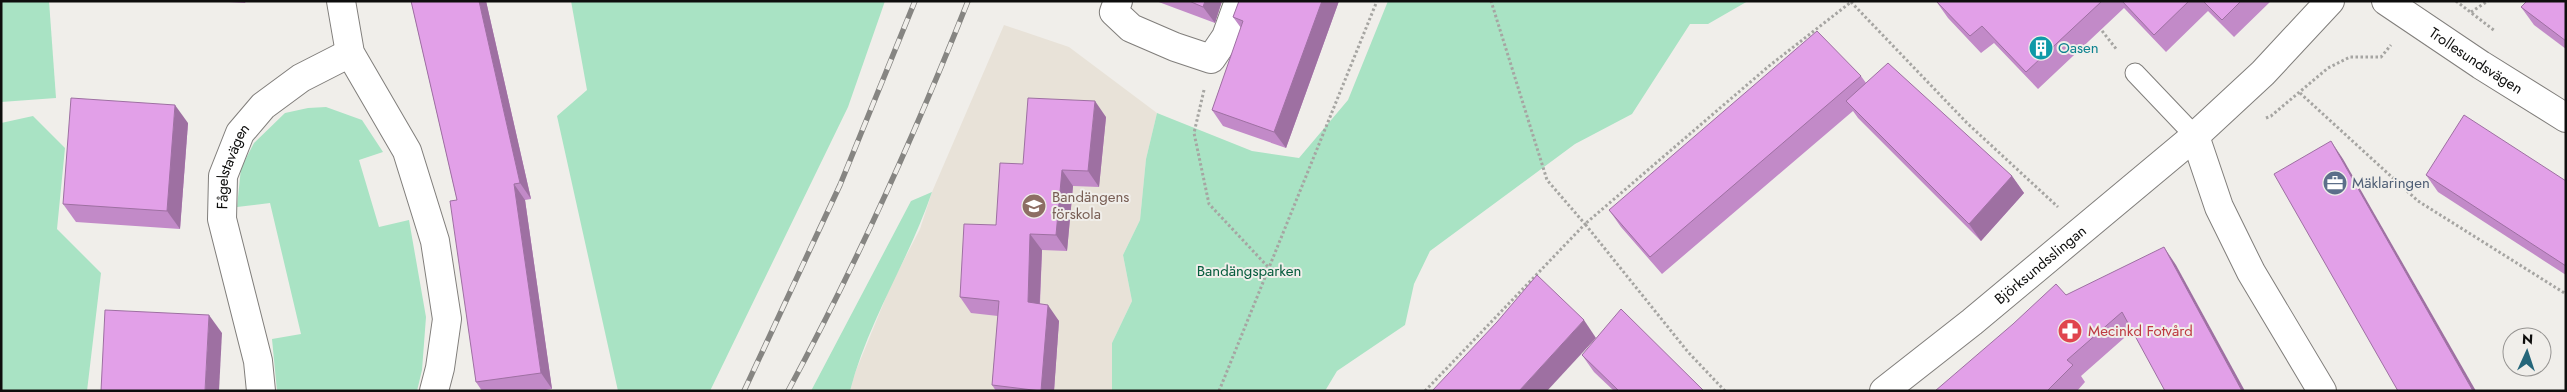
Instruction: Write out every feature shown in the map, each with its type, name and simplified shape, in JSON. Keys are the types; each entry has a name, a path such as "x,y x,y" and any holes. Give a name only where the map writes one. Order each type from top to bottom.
{"street":[{"path":"341,1 350,53 407,151 435,241 447,319 440,368 434,391"},
{"path":"1118,1 1114,12 1132,28 1175,47 1211,59 1226,37 1239,1"},
{"name":"Björksundsslingan","path":"1884,391 2083,231 2195,136 2263,73 2330,1"},
{"name":"Trollesundsvägen","path":"2386,1 2566,118"},
{"name":"Fågelstavägen","path":"260,391 258,361 222,219 223,176 240,133 263,106 301,78 350,53"},
{"path":"2195,136 2219,207 2247,264 2322,391"}],"lane":[{"path":"2135,73 2195,136"}],"path":[{"path":"1219,391 1377,1"},
{"path":"1491,1 1547,180 1688,352 1725,391"},
{"path":"2471,12 2488,1"},
{"path":"1425,391 1585,224 1769,66 1851,2 1967,123 2083,231"},
{"path":"2264,119 2271,116 2300,93 2328,68 2350,57 2381,56 2410,18"},
{"path":"2095,23 2135,73"},
{"path":"1211,59 1194,133 1209,204 1269,268"},
{"path":"2300,93 2418,201 2566,294"}],"shaded area":[{"name":"Bandängens förskola","path":"1004,25 1069,47 1157,113 1146,159 1140,220 1123,255 1132,301 1112,343 1112,391 850,391 855,373 891,285 920,229 932,192"}],"green space":[{"path":"1,1 49,1 56,98 1,102"},
{"path":"571,1 885,1 848,107 710,391 618,391 557,116 587,90"},
{"name":"Bandängsparken","path":"1388,1 1748,1 1708,24 1690,24 1632,114 1575,144 1430,251 1414,284 1405,325 1337,371 1325,391 1112,391 1112,343 1132,301 1123,255 1140,220 1146,159 1157,113 1252,151 1299,158 1348,100"},
{"path":"326,107 362,120 383,152 359,160 379,227 409,220 426,317 422,370 417,391 277,391 272,339 301,334 270,203 237,207 241,168 254,143 285,113 308,108"},
{"path":"33,116 65,148 57,229 101,273 87,391 1,391 1,123"},
{"path":"932,192 923,217 867,340 850,391 811,391 911,201"}],"building":[{"path":"411,1 479,1 520,183 514,184 541,373 476,382 450,201 457,200"},
{"path":"1189,1 1205,1 1203,7"},
{"path":"1239,1 1322,1 1274,132 1212,110 1243,21 1233,17"},
{"name":"Oasen","path":"1936,1 2102,1 2026,72 1982,26 1970,36"},
{"path":"2122,1 2189,1 2154,35"},
{"path":"2203,1 2241,1 2222,20"},
{"path":"2527,1 2566,1 2566,41 2521,7"},
{"path":"1817,31 1861,76 1650,257 1609,210"},
{"path":"1888,63 2012,176 1969,224 1846,101"},
{"path":"71,98 175,105 167,211 63,204"},
{"path":"1028,98 1095,101 1088,171 1062,170 1056,235 1030,234 1028,302 1048,305 1041,391 992,385 999,301 960,297 964,224 996,225 1000,163 1023,164"},
{"path":"2464,115 2566,181 2566,266 2426,175"},
{"path":"2331,141 2473,391 2398,391 2274,174"},
{"path":"2164,247 2242,391 2165,391 2122,312 2067,360 2073,365 2047,391 1935,391 2056,284 2066,295"},
{"path":"1537,275 1584,320 1519,391 1432,391 1497,322"},
{"path":"1621,309 1704,391 1619,391 1582,355"},
{"path":"105,310 209,315 205,391 101,391"}],"railway":[{"path":"744,391 840,185 915,1"},
{"path":"788,391 884,199 968,1"}],"place":[{"name":"Oasen","path":"2041,48"},
{"name":"Mäklaringen","path":"2335,183"},
{"name":"Bandängens förskola","path":"1034,206"},
{"name":"Mecinkd Fotvård","path":"2070,331"}]}
